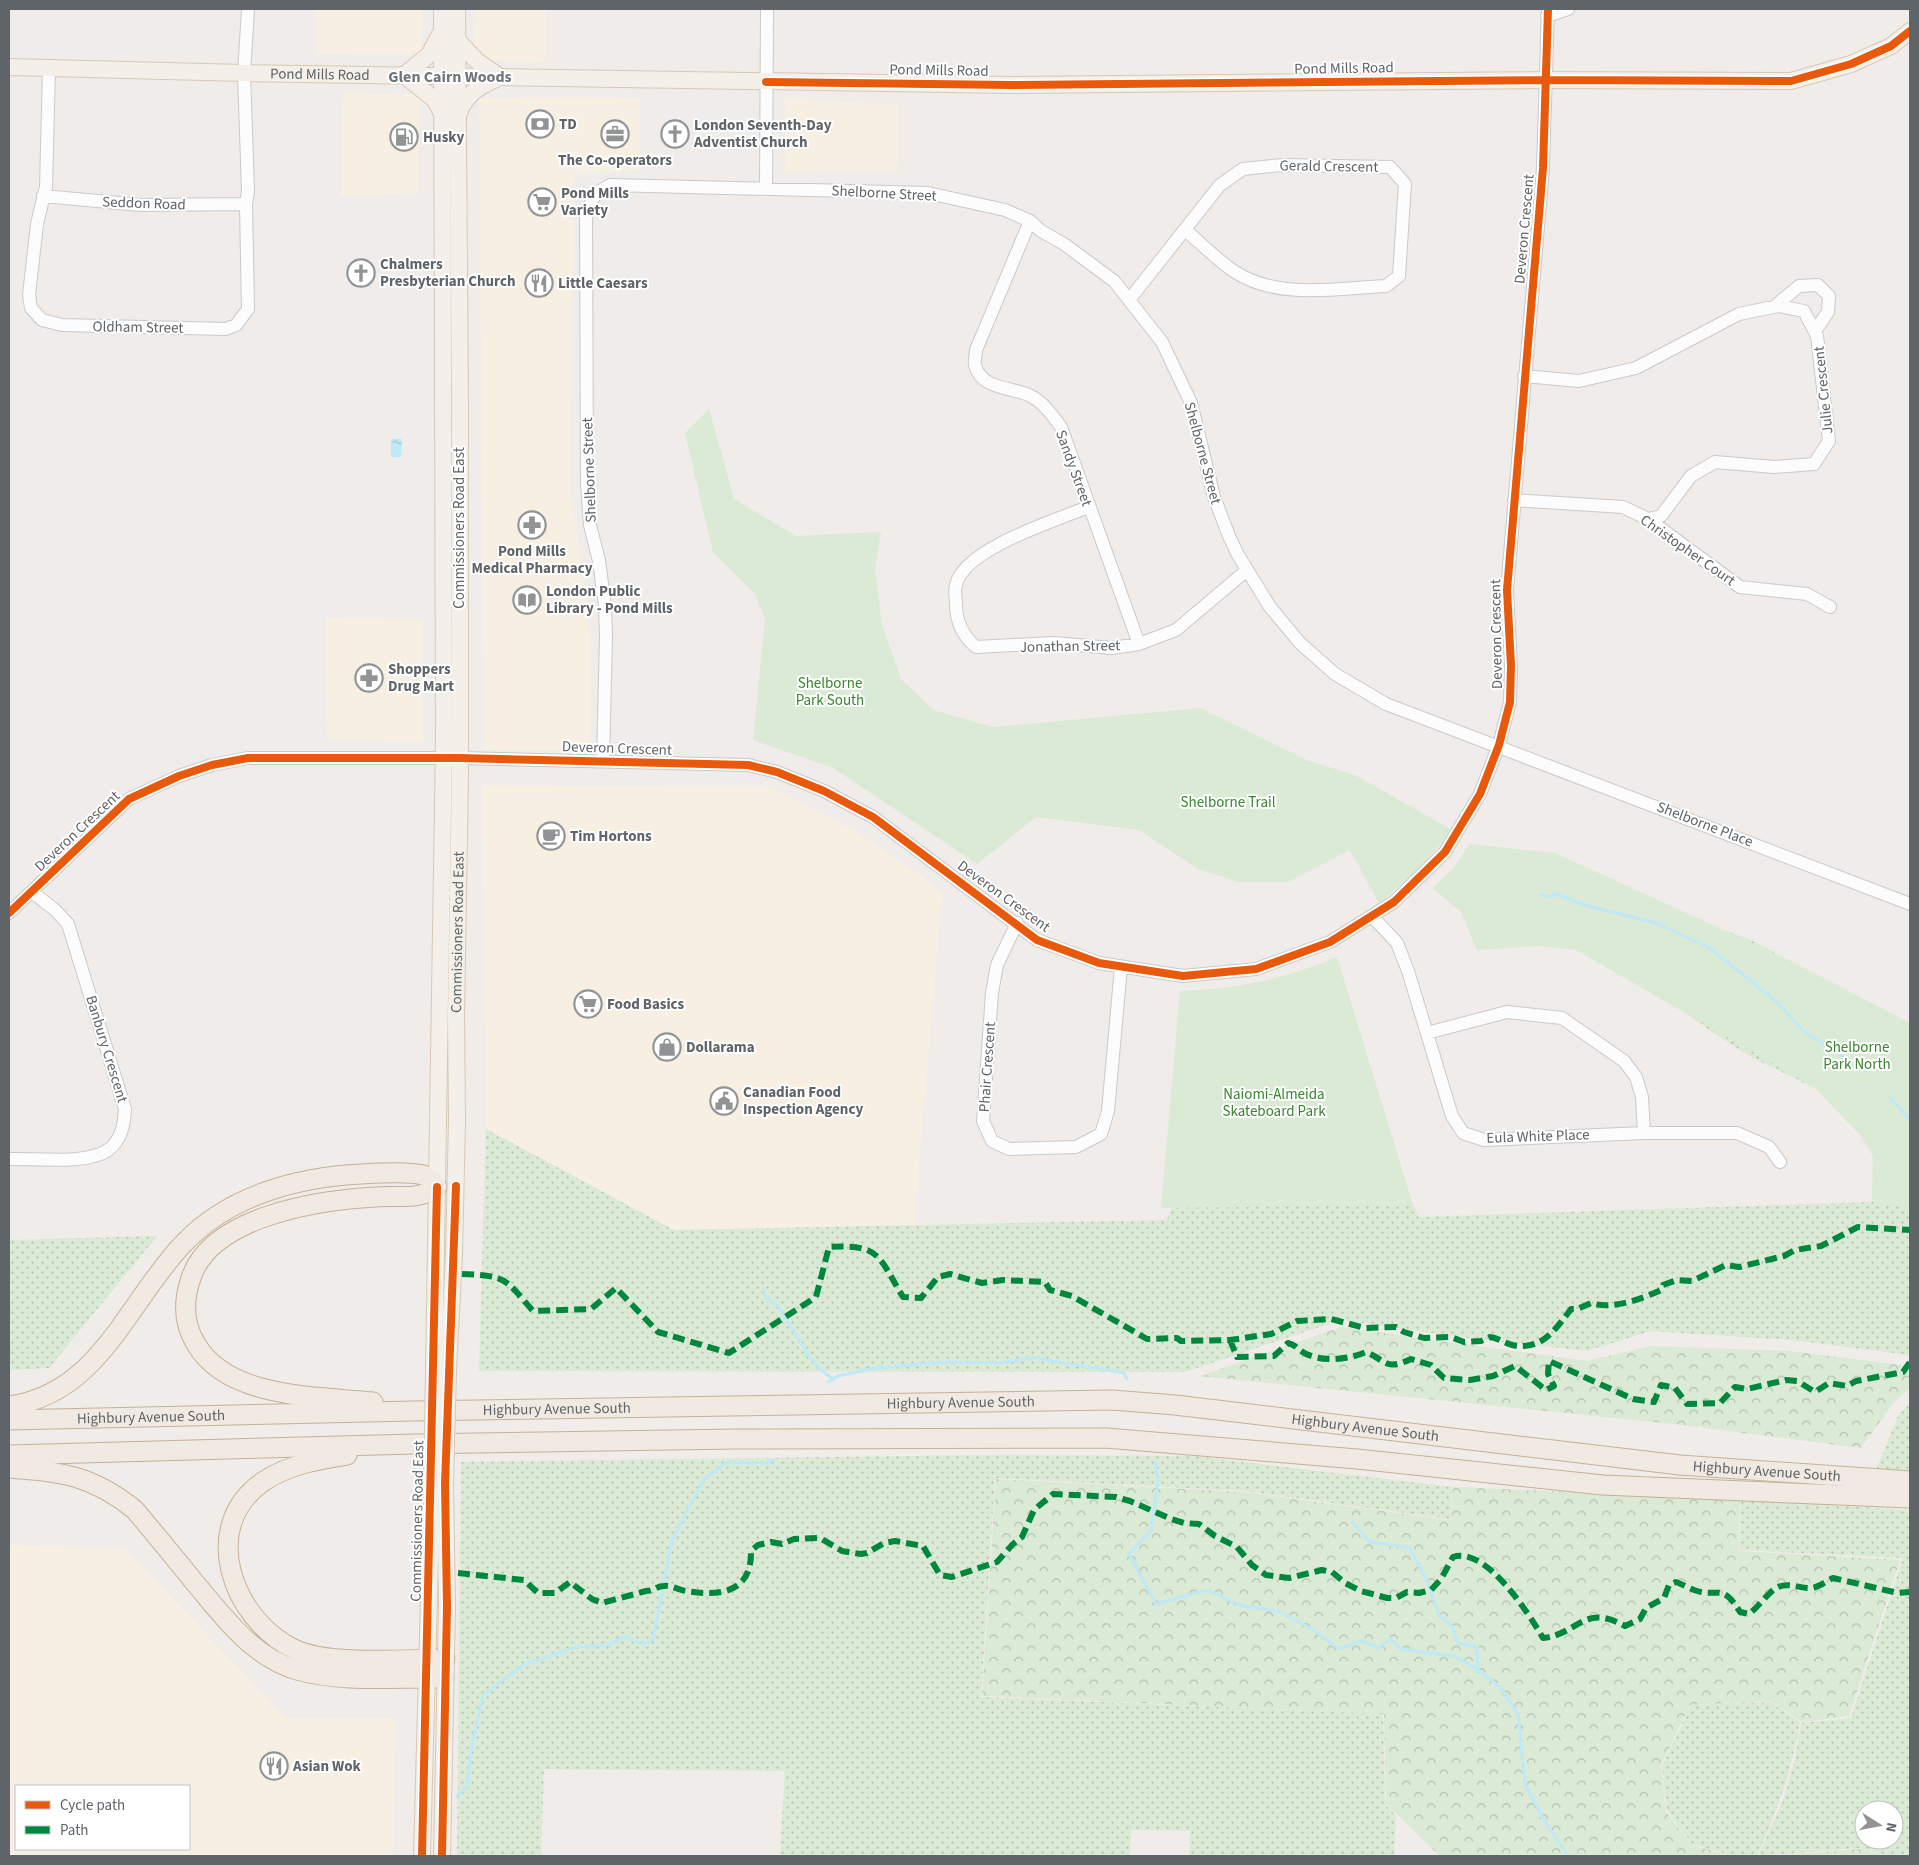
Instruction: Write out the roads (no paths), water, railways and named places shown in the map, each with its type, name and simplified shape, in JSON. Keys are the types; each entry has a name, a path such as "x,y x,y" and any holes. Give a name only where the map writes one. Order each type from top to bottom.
{"highway":[{"path":"9,1406 37,1400 64,1387 79,1377 96,1359 160,1270 184,1242 212,1219 249,1198 283,1185 343,1175 424,1175 447,1187"},
{"path":"413,1411 394,1405 272,1390 243,1383 212,1364 203,1355 190,1334 184,1304 196,1264 208,1249 234,1232 259,1220 318,1204 377,1196 424,1196 447,1187"},
{"name":"Highbury Avenue South","path":"9,1420 413,1411 1112,1400 1175,1405 1680,1465 1910,1481"},
{"name":"Highbury Avenue South","path":"9,1455 415,1444 736,1439 1106,1438 1358,1459 1603,1485 1910,1498"},
{"path":"415,1444 308,1463 279,1473 263,1482 245,1499 237,1510 228,1536 227,1553 234,1584 240,1597 276,1639 294,1649 329,1657 436,1669"},
{"path":"9,1468 71,1475 95,1483 116,1494 134,1510 236,1631 276,1661 295,1670 318,1675 436,1669"}],"main road":[{"name":"Commissioners Road East","path":"442,9 442,29 457,127 460,758 438,1484 436,1669 442,1856"},
{"name":"Commissioners Road East","path":"447,1187 443,758 441,112 457,40 457,9"},
{"path":"441,112 435,100 404,76 429,54 437,43 442,29"},
{"name":"Pond Mills Road","path":"9,67 244,74 1011,85 1545,80 1791,81 1850,64 1891,46 1910,31"},
{"path":"457,40 477,61 500,77 474,90 465,101 459,113 457,127"},
{"name":"Commissioners Road East","path":"422,1856 436,1669"}],"street":[{"path":"244,74 248,9"},
{"path":"766,187 767,9"},
{"path":"1548,12 1568,9"},
{"name":"Deveron Crescent","path":"9,913 129,799 179,776 212,765 248,758 460,758 748,765 787,776 824,791 873,818 1038,940 1098,963 1183,976 1256,969 1330,942 1373,917 1394,902 1445,852 1480,794 1499,745 1510,702 1511,666 1506,590 1542,168 1548,12"},
{"name":"Oldham Street","path":"49,69 46,187 37,224 29,295 31,308 42,320 62,325 226,329 236,325 248,309 246,204 248,191 244,74"},
{"name":"Gerald Crescent","path":"1129,300 1220,185 1243,169 1282,165 1390,167 1406,184 1399,276 1386,286 1280,290 1255,282 1234,271 1185,230"},
{"name":"Shelborne Street","path":"603,761 605,606 599,561 590,525 587,484 586,213 596,192 610,184 928,192 1005,210 1030,221 1114,281 1162,342 1191,403 1214,497 1238,555 1270,607 1300,643 1335,674 1386,704 1499,745"},
{"name":"Seddon Road","path":"43,196 141,206 246,204"},
{"name":"Sandy Street","path":"1030,221 976,350 974,365 982,377 998,387 1030,396 1051,414 1061,427 1088,508 1139,644"},
{"name":"Julie Crescent","path":"1774,307 1799,286 1818,285 1829,296 1828,312 1815,331"},
{"name":"Julie Crescent","path":"1524,376 1579,380 1636,368 1739,314 1774,307 1804,311 1817,336 1829,441 1814,464 1774,467 1715,462 1691,476 1661,516 1648,519"},
{"name":"Christopher Court","path":"1514,500 1624,507 1648,519 1740,586 1807,594 1830,607"},
{"name":"Jonathan Street","path":"1088,508 1018,535 969,563 956,584 956,610 963,636 976,648 1054,643 1112,648 1139,644 1176,630 1247,570"},
{"name":"Shelborne Place","path":"1499,745 1910,904"},
{"name":"Banbury Crescent","path":"9,1159 86,1158 108,1150 120,1136 124,1123 125,1109 68,924 55,910 32,892"},
{"name":"Eula White Place","path":"1373,917 1397,943 1452,1116 1463,1133 1484,1140 1644,1133 1736,1133 1769,1147 1780,1162"},
{"name":"Phair Crescent","path":"1017,923 997,965 992,993 983,1121 992,1141 1009,1149 1076,1147 1102,1134 1108,1111 1121,967"},
{"path":"1427,1033 1506,1012 1562,1018 1624,1061 1636,1077 1642,1097 1644,1133"}],"water":[{"path":"391,439 402,439 401,457 391,457"}],"waterway":[{"path":"1540,895 1553,897 1554,893 1584,905 1656,923 1708,947 1778,1003 1803,1031 1867,1072"},
{"path":"1890,1098 1910,1120"},
{"path":"763,1289 766,1297 779,1307 808,1355 821,1370 833,1379"},
{"path":"828,1382 838,1376 876,1368 943,1362 997,1363 1034,1358 1124,1373 1127,1379"},
{"path":"457,1796 467,1787 471,1749 483,1695 523,1665 576,1647 608,1645 624,1637 644,1644 653,1640 672,1540 704,1479 726,1463 767,1463 774,1460"},
{"path":"1155,1462 1158,1482 1151,1530 1129,1554 1156,1604 1207,1590 1240,1605 1281,1612 1315,1631 1339,1649 1361,1641 1378,1648 1391,1639 1400,1649 1454,1656 1475,1668 1500,1687 1518,1714 1525,1784 1542,1817 1568,1856"},
{"path":"1352,1522 1370,1542 1410,1548 1428,1583 1439,1615 1452,1626 1458,1643 1477,1647 1478,1670"}],"place":[{"name":"TD","path":"540,124"},
{"name":"The Co-operators","path":"615,134"},
{"name":"London Seventh-Day Adventist Church","path":"675,134"},
{"name":"Husky","path":"404,137"},
{"name":"Pond Mills Variety","path":"542,202"},
{"name":"Chalmers Presbyterian Church","path":"361,273"},
{"name":"Little Caesars","path":"539,283"},
{"name":"Pond Mills Medical Pharmacy","path":"532,525"},
{"name":"London Public Library - Pond Mills","path":"527,600"},
{"name":"Shoppers Drug Mart","path":"369,678"},
{"name":"Tim Hortons","path":"551,836"},
{"name":"Food Basics","path":"588,1004"},
{"name":"Dollarama","path":"667,1047"},
{"name":"Canadian Food Inspection Agency","path":"724,1101"},
{"name":"Asian Wok","path":"274,1766"}],"district":[{"name":"Glen Cairn Woods","path":"450,76"}],"park label":[{"name":"Shelborne Park South","path":"830,692"},
{"name":"Shelborne Trail","path":"1228,802"},
{"name":"Shelborne Park North","path":"1857,1056"},
{"name":"Naiomi-Almeida Skateboard Park","path":"1274,1102"}]}
